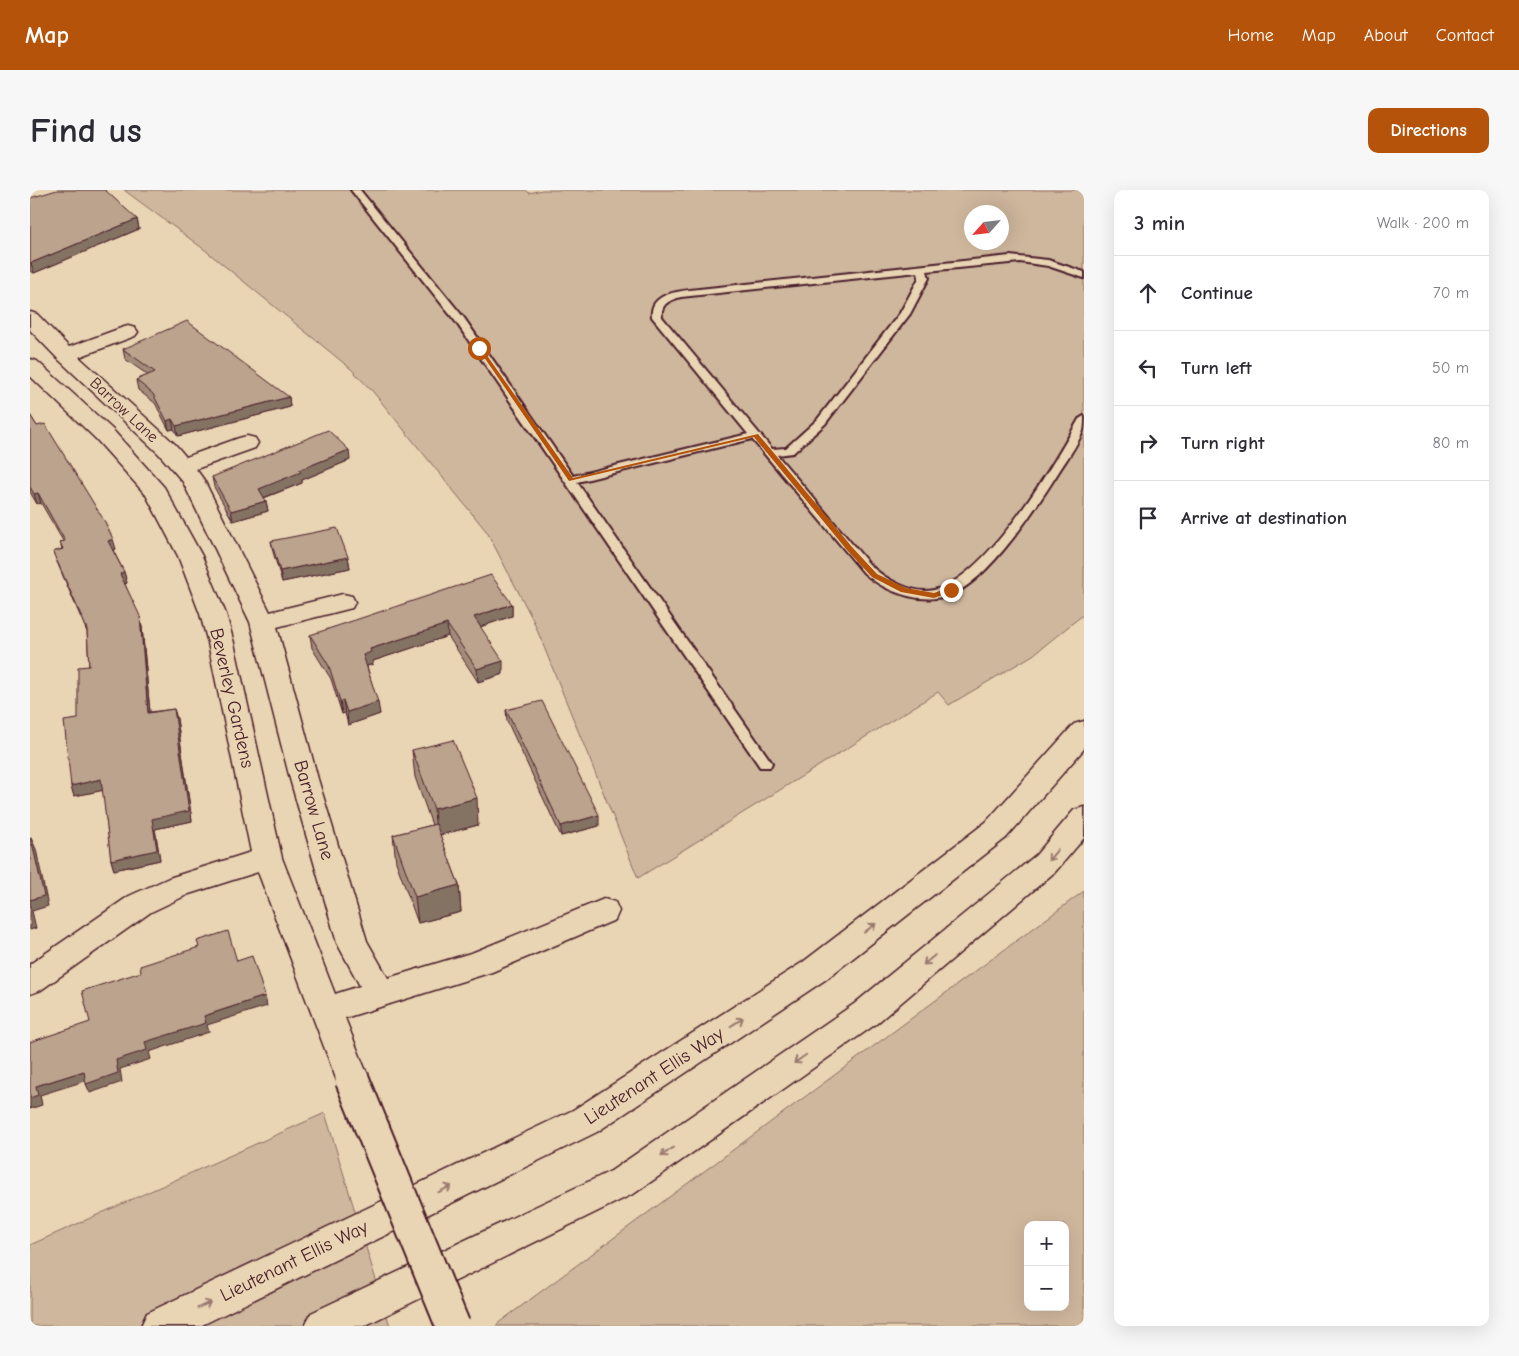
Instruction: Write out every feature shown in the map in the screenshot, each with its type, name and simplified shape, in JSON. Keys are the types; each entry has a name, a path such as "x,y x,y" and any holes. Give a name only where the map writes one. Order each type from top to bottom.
{"street":[{"name":"Barrow Lane","path":"30,318 65,355 167,449 193,480 263,622 304,778 352,944 380,993"},
{"path":"65,355 128,332"},
{"name":"Beverley Gardens","path":"30,365 104,434 156,492 190,556 213,614 221,643 267,858 325,1012 452,1326"},
{"path":"182,466 247,443"},
{"path":"263,622 343,602"},
{"name":"Lieutenant Ellis Way","path":"160,1326 585,1122 814,971 996,830 1084,731"},
{"path":"324,1326 623,1182 865,1014 1046,863 1084,818"},
{"path":"30,981 140,904 179,886 267,858"},
{"path":"325,1012 380,993 481,963 604,911"}],"lane":[{"path":"355,190 460,320 572,480 765,763"},
{"path":"1084,275 1050,263 1030,259 1010,259 677,295 658,304 656,309 657,317 849,549 875,576 904,590 934,595 951,590 968,580 1026,514 1068,451 1084,419"},
{"path":"770,452 789,451 820,422 905,314 924,278 922,268"},
{"path":"572,480 756,435"}],"shaded area":[{"path":"124,190 526,190 529,193 542,190 1084,190 1084,614 1033,655 949,705 938,692 638,878 533,620 487,532 374,393 351,369 205,250"},
{"path":"1084,891 1084,1326 497,1326 497,1324"},
{"path":"325,1113 390,1326 30,1326 30,1245"}],"building":[{"path":"57,190 105,190 137,219 31,263 30,198"},
{"path":"187,321 289,397 176,426 172,419 167,421 153,394 136,380 155,372 123,349"},
{"path":"30,415 37,426 45,424 105,522 113,539 108,541 124,572 120,574 140,616 148,713 174,709 189,811 152,819 157,850 111,860 101,779 71,786 64,721 78,719 78,667 89,666 87,629 53,552 63,549 60,542 65,541 38,493 34,494 30,487"},
{"path":"328,430 349,450 299,470 301,472 259,489 266,501 231,511 212,477"},
{"path":"337,528 348,557 280,571 271,541"},
{"path":"491,575 512,604 474,617 503,661 477,669 447,624 370,649 371,652 363,655 378,702 347,712 343,700 340,701 329,666 310,635"},
{"path":"542,701 599,815 561,826 506,710"},
{"path":"453,740 477,798 434,809 412,750"},
{"path":"436,824 459,885 415,897 393,835"},
{"path":"30,838 44,896 30,900"},
{"path":"228,931 237,961 252,956 265,996 204,1016 206,1023 145,1042 147,1050 116,1060 118,1073 86,1084 84,1071 36,1086 38,1095 30,1098 30,1042 90,1022 82,991 141,972 140,966 199,947 197,941"}],"route":[{"path":"479,348 572,480 756,435 849,549 875,576 904,590 934,595 951,590"}]}
